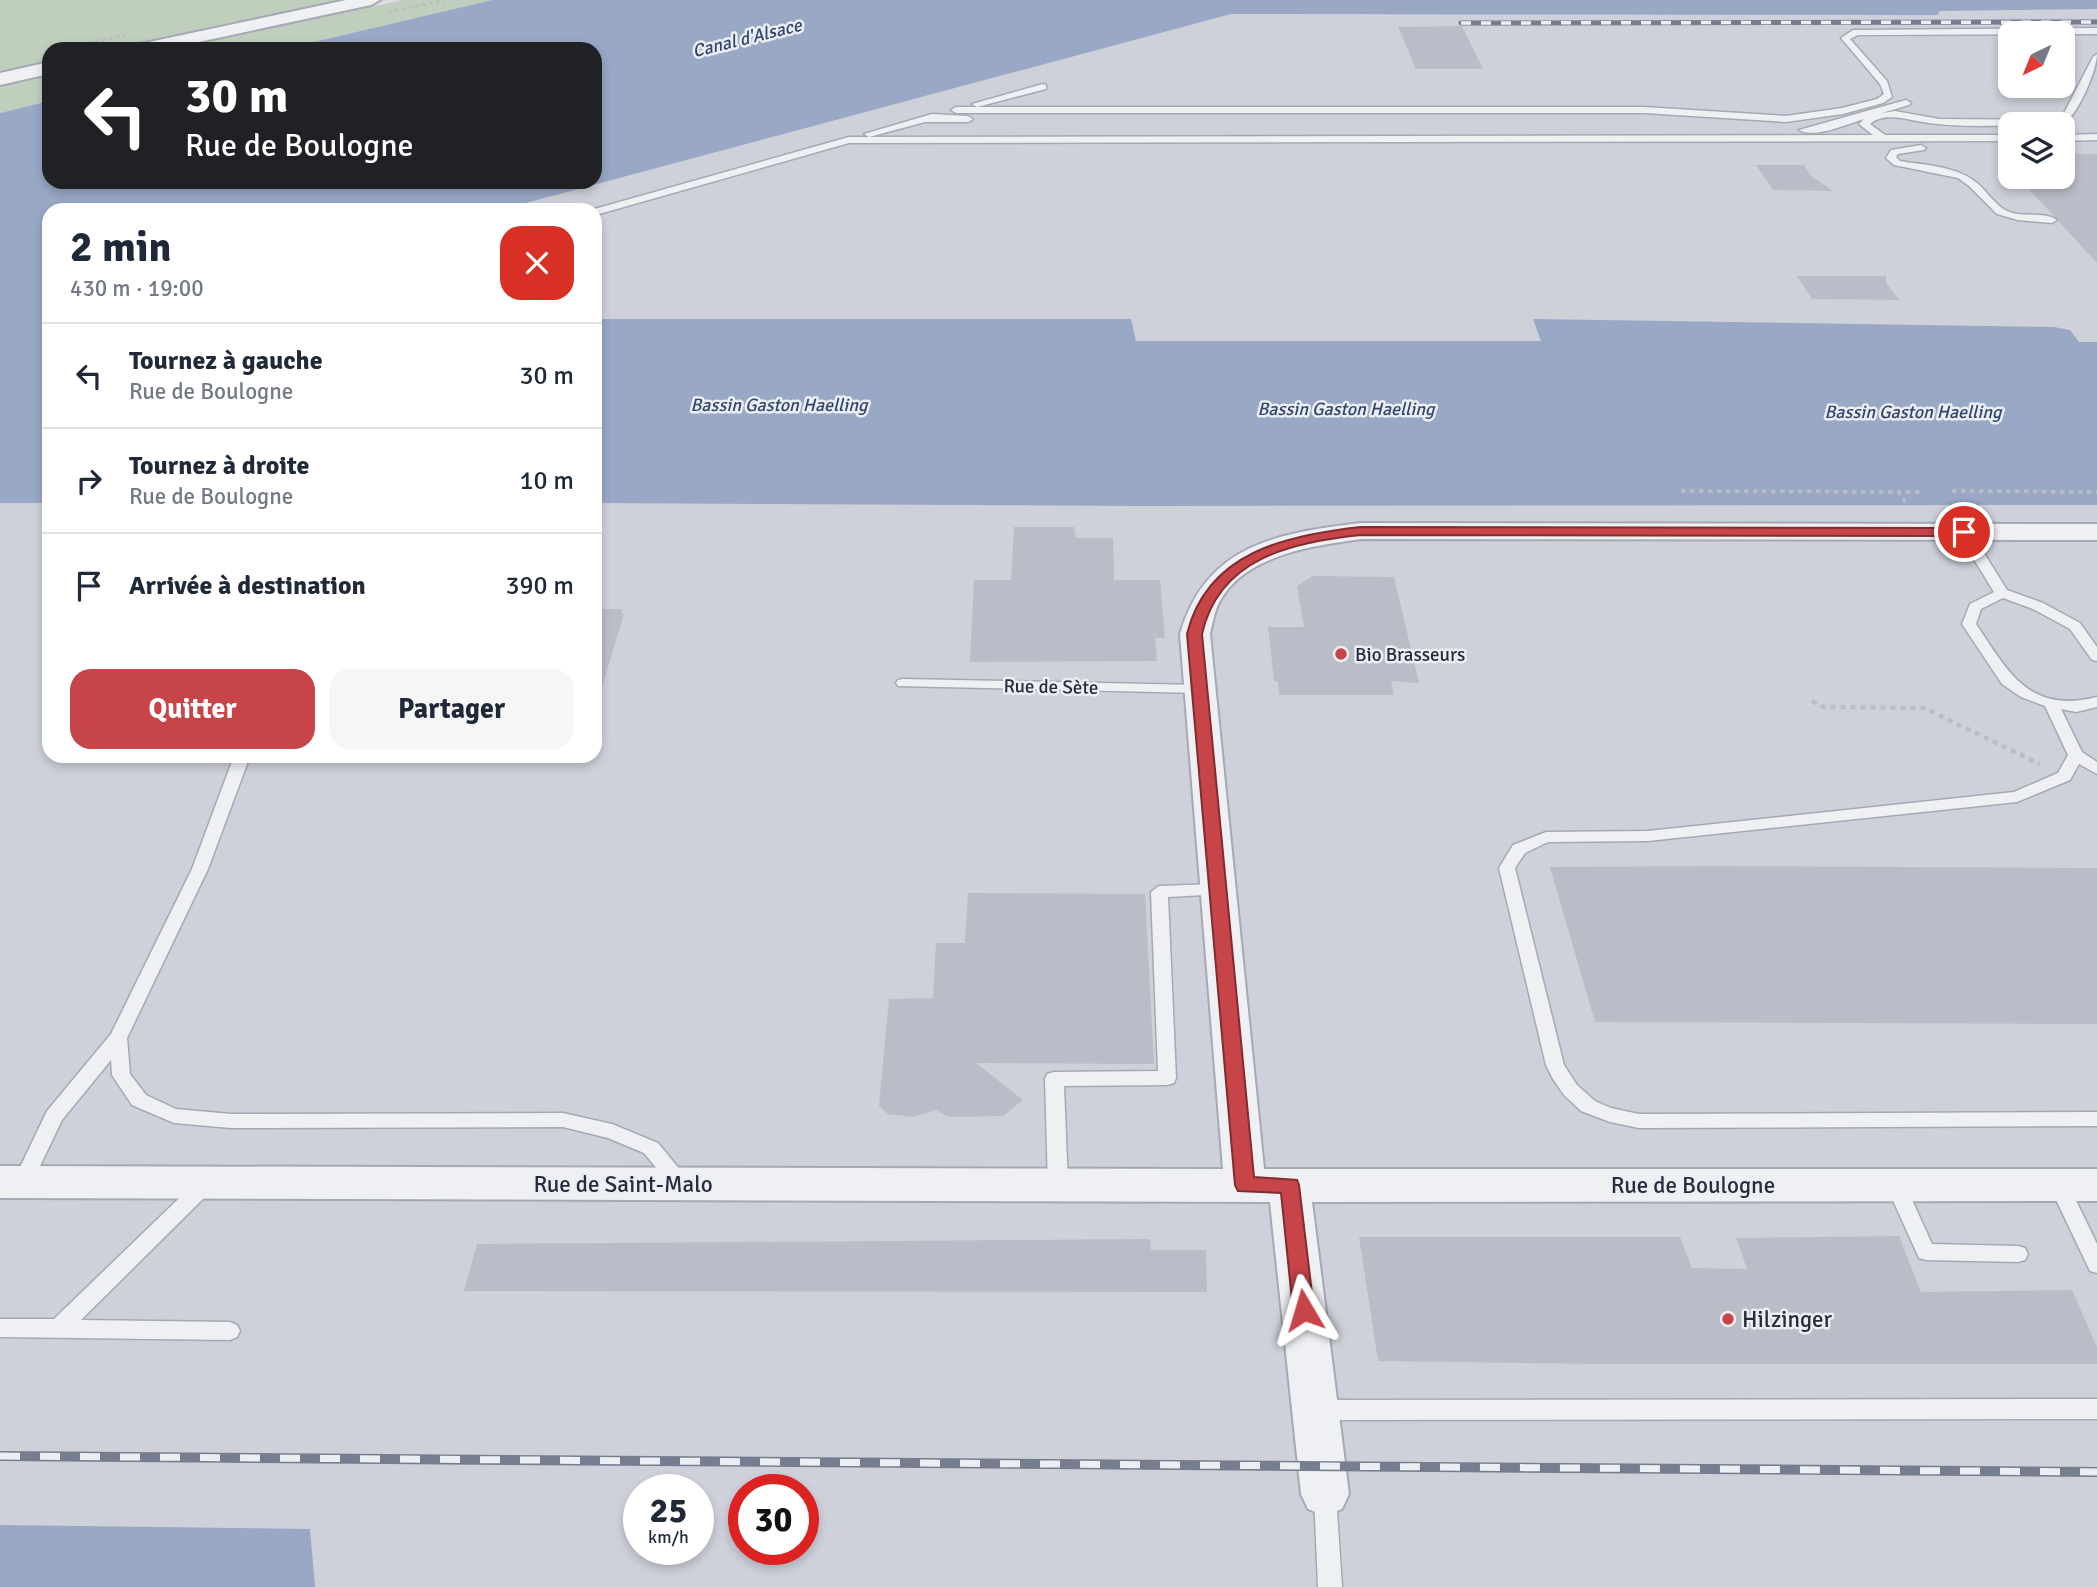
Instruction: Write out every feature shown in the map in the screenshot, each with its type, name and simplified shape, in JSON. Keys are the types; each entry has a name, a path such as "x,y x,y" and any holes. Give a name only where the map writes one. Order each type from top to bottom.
{"street":[{"path":"173,42 371,0"},
{"path":"0,79 42,70"},
{"path":"1245,1185 1195,634 1200,610 1224,577 1256,556 1325,535 1361,531 2097,532"},
{"name":"Rue de Saint-Malo","path":"11,1182 1245,1185"},
{"name":"Rue de Boulogne","path":"1245,1185 2078,1185"},
{"path":"1290,1185 1325,1494"}],"lane":[{"path":"924,119 1670,115 1747,124 1792,124 1841,116 1889,95 1845,38 1847,34 1883,31 2097,31"},
{"path":"1884,139 1864,124 1870,118 1895,114 1939,122 2057,123 2066,119 2097,57"},
{"path":"602,210 1043,87"},
{"path":"1882,115 1906,103 1910,99 1910,92"},
{"path":"956,110 1644,110 1786,119 1843,111 1880,101"},
{"path":"1437,116 1496,120 1659,120 1704,122 1756,129 1813,130 1906,103"},
{"path":"2075,138 2097,137"},
{"path":"849,140 1998,138"},
{"path":"1998,148 1908,148 1894,152 1891,158 1897,163 1961,176 2001,212 2018,218 2052,220"},
{"path":"2075,148 2097,148"},
{"path":"1964,532 2001,593 2075,625 2097,657"},
{"path":"2001,593 1975,607 1969,624 2007,681 2026,694 2051,704 2076,707 2097,702"},
{"name":"Rue de Sète","path":"903,683 1200,690"},
{"path":"2051,704 2076,755 2097,769"},
{"path":"2076,755 2064,776 2017,797 1648,836 1546,837 1519,849 1507,868 1555,1065 1565,1087 1583,1104 1611,1116 1639,1121 2097,1119"},
{"path":"11,1182 54,1116 118,1038 200,869 239,763"},
{"path":"1058,1186 1054,1079 1167,1078 1159,892 1218,890"},
{"path":"118,1038 121,1074 139,1100 174,1116 231,1121 563,1120 612,1132 651,1148 680,1184"},
{"path":"59,1328 207,1182"},
{"path":"1896,1185 1926,1252 2018,1254"},
{"path":"2078,1185 2097,1265"},
{"path":"0,1328 230,1331"},
{"path":"1315,1410 2097,1409"},
{"path":"1325,1494 1330,1587"}],"path":[{"path":"1681,491 1920,492"},
{"path":"1898,491 1907,505"},
{"path":"1952,491 2097,492"},
{"path":"1812,701 1824,707 1924,708 2064,776"}],"shaded area":[{"path":"1140,0 2097,0 2097,1587 0,1587 0,271 42,262 42,763 602,763 602,203 358,203 516,189 602,189 602,180"}],"green space":[{"path":"0,0 387,0 183,42 42,42 42,71 0,80"},
{"path":"403,0 492,0 314,42 206,42"},
{"path":"42,77 42,103 0,113 0,86"}],"water":[{"name":"Canal d'Alsace","path":"492,0 2097,0 2097,9 1940,11 1937,15 1231,14 602,183 602,42 314,42"},
{"path":"42,103 42,189 578,189 526,203 42,203 42,503 0,503 0,113"},
{"name":"Bassin Gaston Haelling","path":"602,319 1131,319 1136,341 1541,341 1533,319 2054,327 2070,330 2079,342 2097,342 2097,505 1141,506 602,503"},
{"path":"0,1525 310,1529 315,1587 0,1587"}],"building":[{"path":"1462,26 1483,69 1416,69 1398,27"},
{"path":"2075,154 2097,154 2097,263 2029,189 2075,189"},
{"path":"1756,165 1804,165 1810,175 1833,191 1773,190"},
{"path":"1797,276 1886,276 1886,283 1899,300 1812,299"},
{"path":"1014,527 1074,527 1076,538 1113,538 1114,580 1160,580 1165,638 1155,638 1157,661 970,662 974,580 1011,580"},
{"name":"Bio Brasseurs","path":"1313,576 1394,577 1419,683 1391,681 1394,695 1279,695 1278,682 1274,680 1268,627 1304,627 1297,586"},
{"path":"602,609 622,609 621,615 624,614 602,687"},
{"path":"1550,867 2097,868 2097,1024 1595,1022"},
{"path":"968,893 1145,894 1154,1064 976,1063 1023,1100 1003,1116 949,1117 936,1110 913,1117 888,1114 879,1106 889,999 933,998 936,943 965,943"},
{"name":"Hilzinger","path":"1899,1236 1921,1292 2072,1290 2097,1347 2097,1364 1592,1364 1378,1361 1359,1237 1680,1237 1692,1268 1747,1269 1736,1238"},
{"path":"1150,1239 1151,1250 1206,1250 1207,1292 464,1291 477,1244"}],"railway":[{"path":"1461,23 2097,22"},
{"path":"0,1456 2097,1472"}],"place":[{"name":"Bio Brasseurs","path":"1341,654"},
{"name":"Hilzinger","path":"1728,1319"}],"route":[{"path":"1304,1310 1290,1185 1245,1185 1195,634 1200,610 1210,593 1237,566 1275,548 1299,540 1361,531 1964,532"}]}
